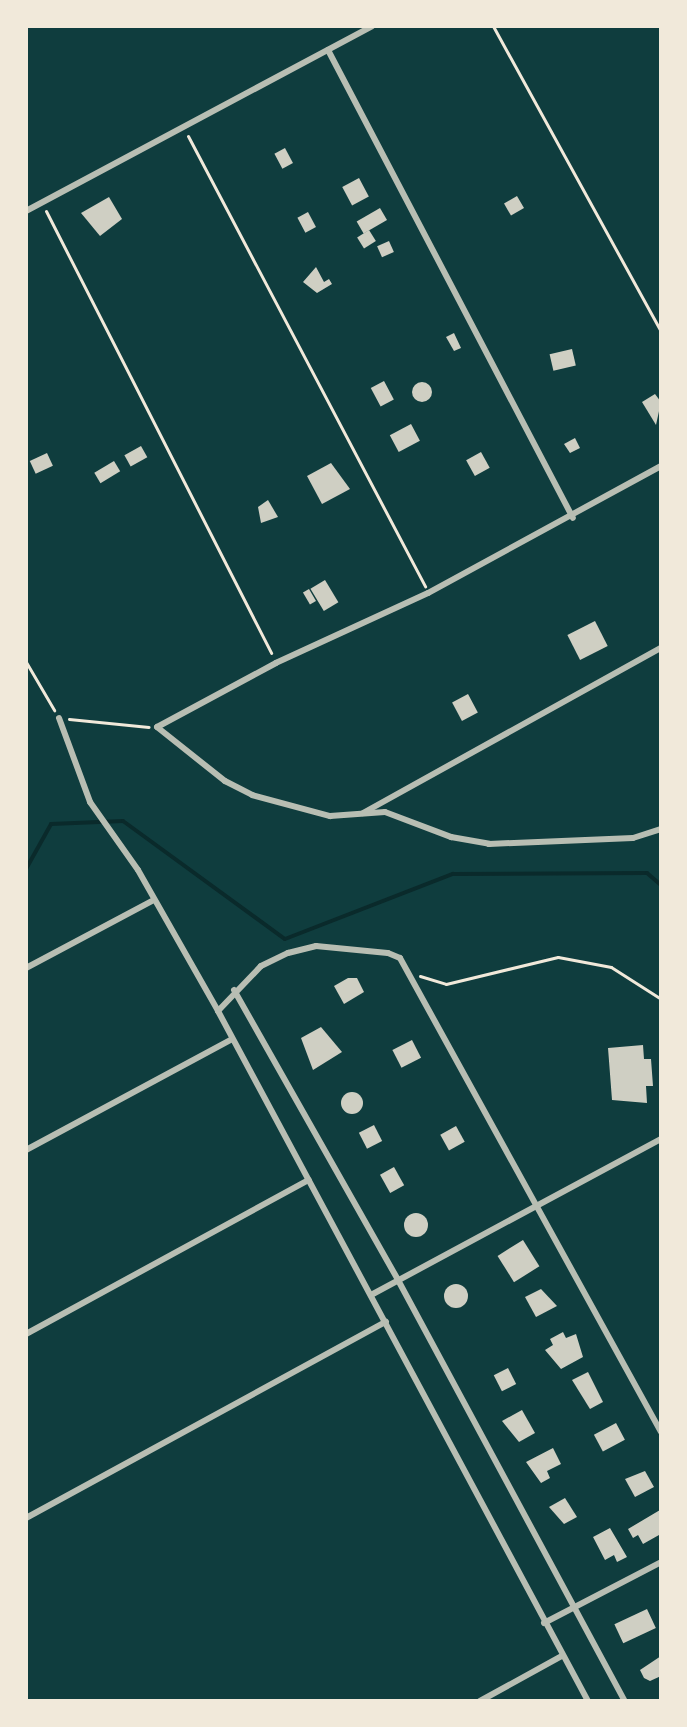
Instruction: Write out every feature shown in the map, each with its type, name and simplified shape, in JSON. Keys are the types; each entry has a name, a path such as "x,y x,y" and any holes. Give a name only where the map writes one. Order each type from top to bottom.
{"street":[{"path":"26,211 372,26"},
{"path":"328,50 573,518"},
{"path":"661,466 573,518 428,593 276,663 157,727 225,781 252,795 330,816 385,812 451,837 489,844 633,838 661,829"},
{"path":"360,814 661,648"},
{"path":"59,718 90,802 154,900 218,1011 588,1701"},
{"path":"26,968 154,900"},
{"path":"218,1011 234,990 261,966 316,946 388,953 410,973 661,1432"},
{"path":"234,990 398,1280 625,1701"},
{"path":"26,1150 232,1039"},
{"path":"371,1295 661,1139"},
{"path":"26,1334 309,1180"},
{"path":"26,1518 386,1322"},
{"path":"544,1623 661,1562"},
{"path":"480,1701 562,1656"}],"path":[{"path":"493,26 661,332"},
{"path":"182,126 428,593"},
{"path":"42,203 276,663"},
{"path":"26,662 59,718 157,727"},
{"path":"410,973 446,984 558,957 611,967 661,999"}],"building":[{"path":"285,148 293,163 282,169 274,154"},
{"path":"359,178 369,197 352,205 342,187"},
{"path":"517,196 524,208 511,216 504,204"},
{"path":"109,197 122,219 100,236 81,213"},
{"path":"380,208 387,220 364,234 357,221"},
{"path":"308,212 316,227 305,233 297,218"},
{"path":"369,230 376,241 364,248 357,237"},
{"path":"389,241 394,252 382,257 377,246"},
{"path":"316,267 324,282 329,279 332,284 317,293 303,282"},
{"path":"454,333 461,348 454,351 446,337"},
{"path":"572,349 576,366 553,371 550,354"},
{"path":"384,381 394,400 381,407 371,388"},
{"path":"422,382 429,385 432,392 429,399 422,402 415,399 412,392 415,385"},
{"path":"655,394 661,402 656,425 642,402"},
{"path":"411,424 420,441 399,452 390,435"},
{"path":"575,438 580,448 570,453 564,444"},
{"path":"141,446 147,457 131,467 124,455"},
{"path":"481,452 490,468 475,476 466,460"},
{"path":"47,453 53,466 36,474 30,461"},
{"path":"114,461 120,471 100,483 94,473"},
{"path":"331,463 350,489 322,504 307,476"},
{"path":"268,500 278,517 261,523 258,507"},
{"path":"325,580 338,602 324,611 310,589"},
{"path":"309,589 316,601 310,605 303,592"},
{"path":"595,621 608,646 580,660 567,635"},
{"path":"468,694 478,713 462,721 452,702"},
{"path":"348,978 357,978 364,992 344,1004 334,986"},
{"path":"321,1027 342,1052 313,1070 301,1038"},
{"path":"412,1040 421,1058 401,1068 392,1050"},
{"path":"643,1045 644,1059 651,1059 653,1086 646,1086 647,1103 612,1100 608,1048"},
{"path":"348,1092 356,1092 363,1103 356,1114 348,1114 341,1107 341,1099"},
{"path":"374,1125 382,1141 367,1149 359,1133"},
{"path":"456,1126 465,1142 449,1150 440,1135"},
{"path":"394,1167 404,1185 390,1193 380,1175"},
{"path":"416,1213 427,1220 428,1225 421,1236 416,1237 405,1230 404,1225 411,1214"},
{"path":"523,1240 539,1266 514,1282 498,1256"},
{"path":"456,1284 465,1287 468,1296 465,1305 456,1308 447,1305 444,1296 447,1287"},
{"path":"541,1289 557,1306 536,1317 525,1297"},
{"path":"563,1332 566,1338 576,1334 583,1357 561,1369 545,1350 553,1345 550,1339"},
{"path":"508,1368 516,1384 502,1391 494,1375"},
{"path":"588,1372 603,1402 590,1409 572,1380"},
{"path":"522,1410 535,1433 519,1442 502,1421"},
{"path":"616,1423 625,1440 603,1452 594,1435"},
{"path":"553,1448 561,1464 547,1471 550,1478 541,1483 526,1462"},
{"path":"645,1471 654,1487 635,1497 625,1479"},
{"path":"565,1498 577,1517 564,1524 549,1507"},
{"path":"660,1510 659,1535 643,1544 638,1535 633,1538 628,1529"},
{"path":"610,1528 627,1557 617,1562 614,1555 605,1560 593,1537"},
{"path":"647,1609 656,1628 623,1643 614,1624"},
{"path":"661,1656 661,1676 650,1681 644,1678 640,1670"}],"waterway":[{"path":"26,869 51,824 123,821 285,939 453,874 647,873 661,885"}]}
